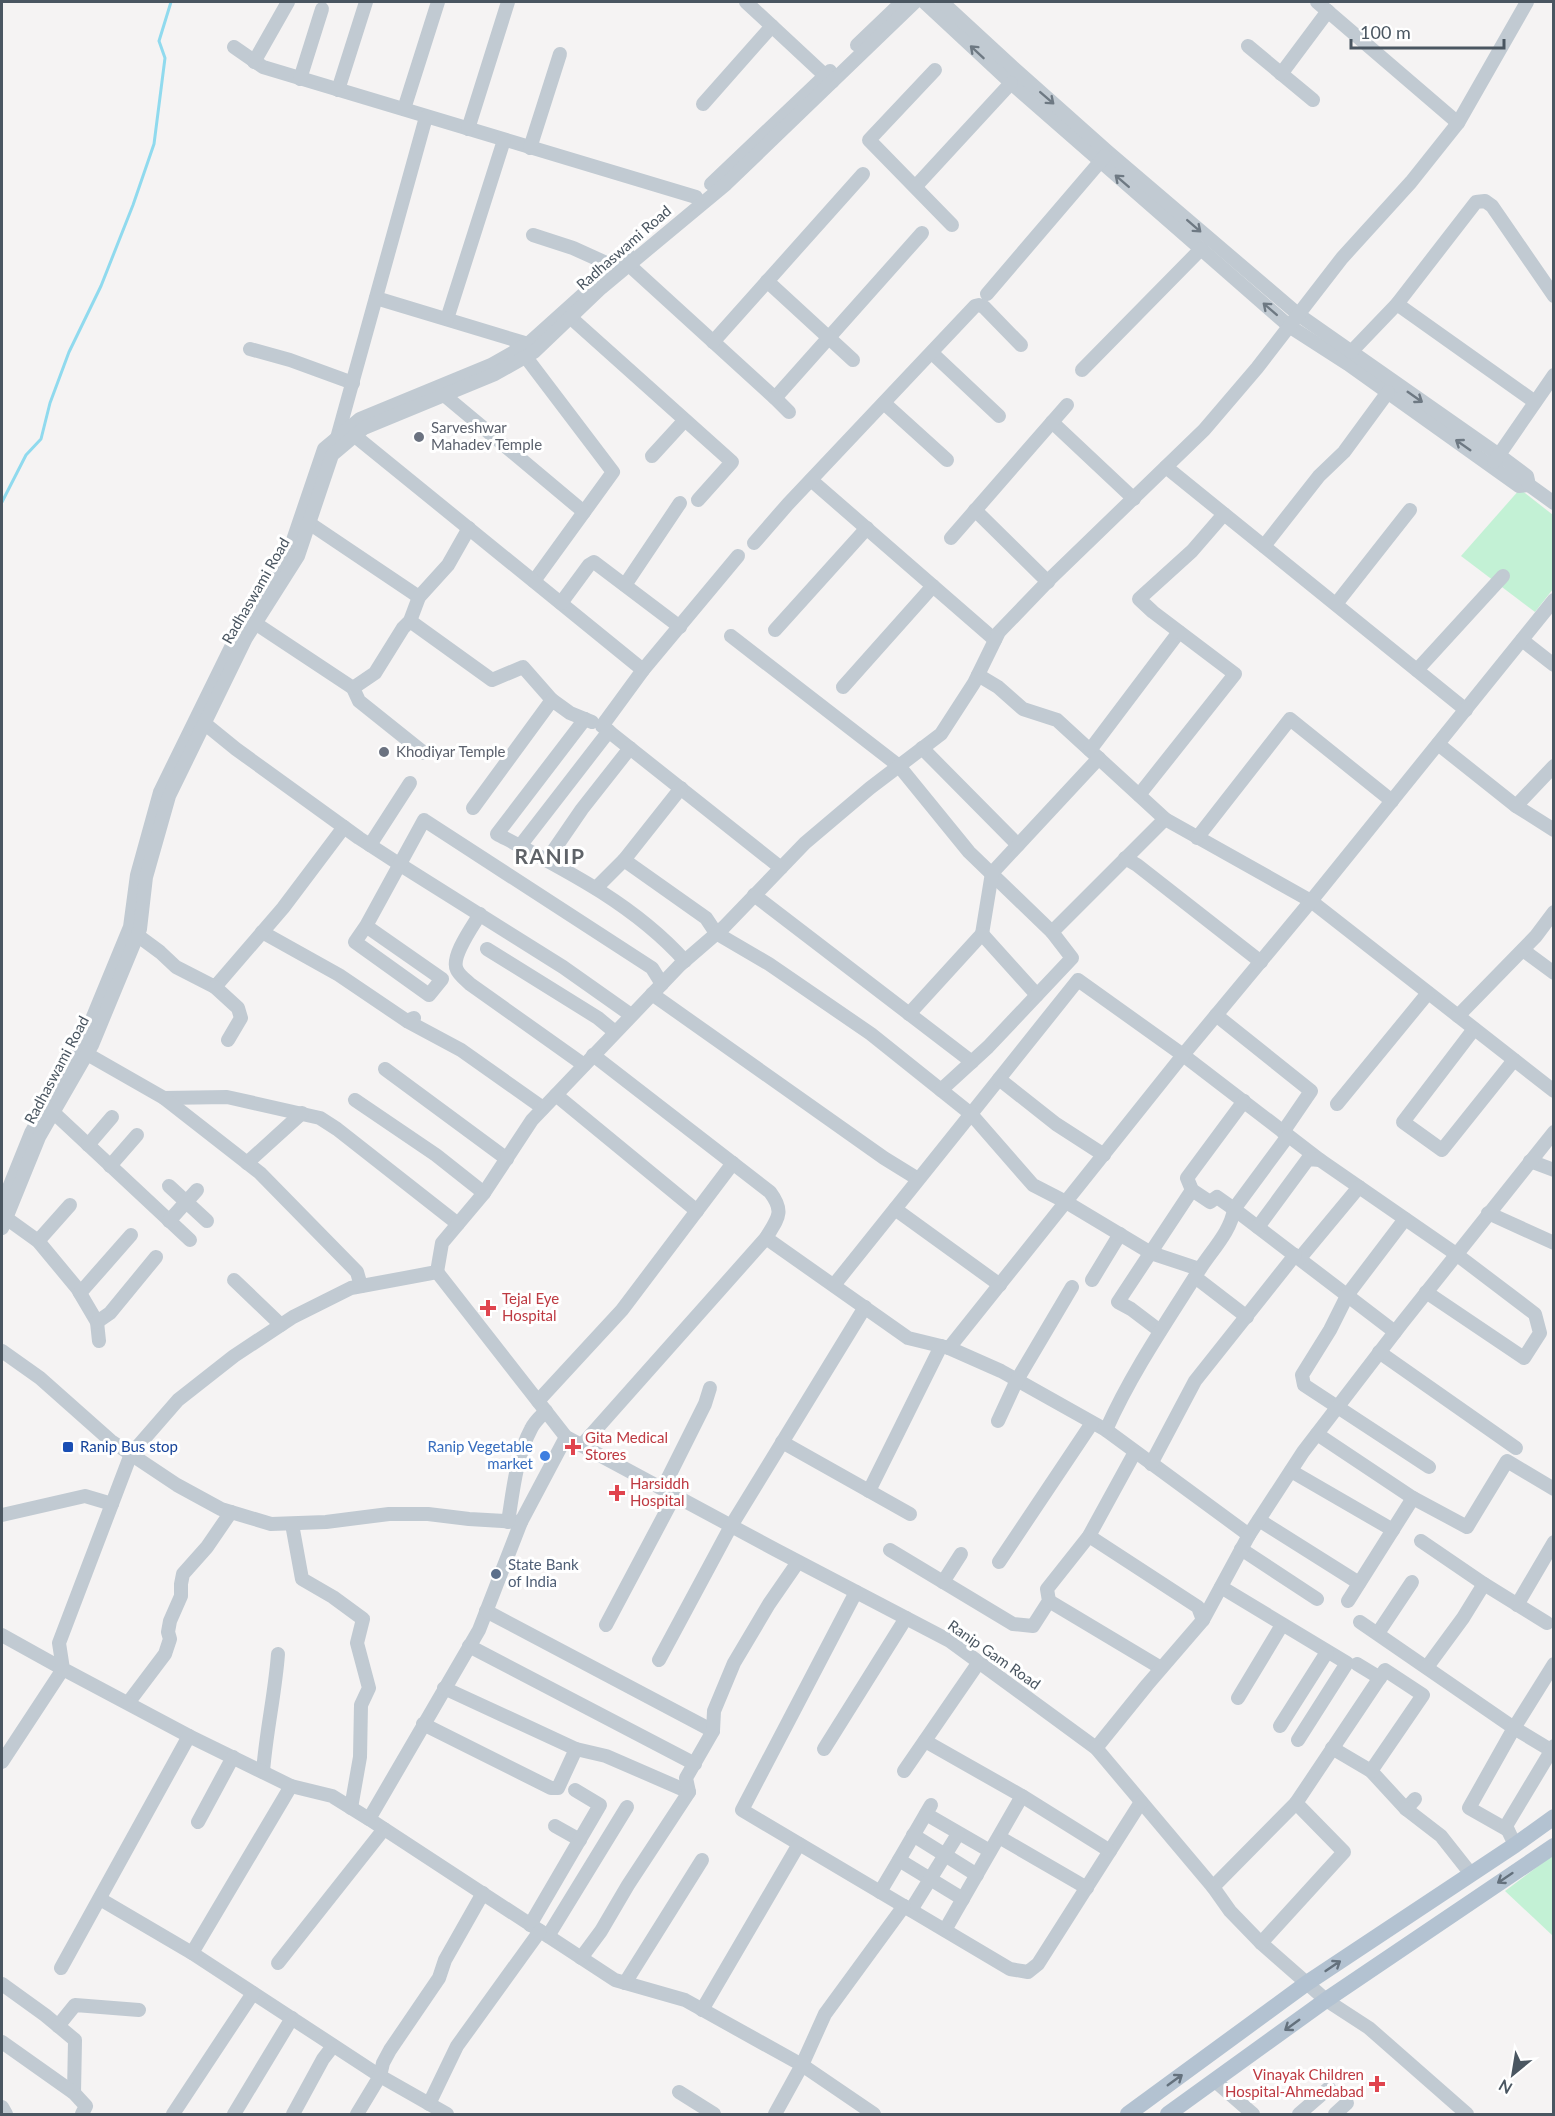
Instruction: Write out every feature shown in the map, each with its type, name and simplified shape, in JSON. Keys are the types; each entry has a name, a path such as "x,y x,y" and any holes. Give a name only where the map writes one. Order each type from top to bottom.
{"main road":[{"path":"1128,2115 1306,1983 1554,1817"},
{"path":"1168,2115 1326,2000 1554,1846"}],"street":[{"path":"254,62 288,2"},
{"path":"338,90 366,2"},
{"path":"404,109 438,2"},
{"path":"468,129 508,2"},
{"path":"746,2 829,79"},
{"name":"Radhaswami Road","path":"3,1217 31,1133 83,1041 130,927 137,875 160,792 237,633 290,552 324,449 360,419 526,350 534,352 570,317 726,184 902,2"},
{"name":"Radhaswami Road","path":"3,1217 39,1137 87,1054 137,935 146,877 169,796 246,638 298,556 332,455 364,428 495,374 526,350 613,266 719,177 915,2"},
{"path":"924,2 1011,83 1299,315 1495,460 1519,486 1529,485 1554,503"},
{"path":"942,2 1201,249 1289,326 1495,460"},
{"path":"1317,2 1458,123"},
{"path":"369,1819 479,1630 514,1522 566,1437 437,1272 442,1243 484,1194 532,1120 657,989 805,843 940,734 978,675 999,632 1204,430 1257,368 1342,258 1411,182 1458,123 1527,2"},
{"path":"300,79 322,9"},
{"path":"1281,74 1328,11"},
{"path":"703,104 772,26"},
{"path":"1248,46 1313,100"},
{"path":"234,47 263,67 696,197"},
{"path":"530,148 560,54"},
{"path":"935,70 869,140 952,225"},
{"path":"916,186 1011,83"},
{"path":"338,438 426,117"},
{"path":"447,319 504,140"},
{"path":"987,294 1104,157"},
{"path":"713,342 862,174"},
{"path":"1351,352 1397,304 1476,202 1485,201 1492,206 1554,296"},
{"path":"775,398 921,233"},
{"path":"533,235 573,248 613,266"},
{"path":"1082,370 1201,249"},
{"path":"629,266 789,412"},
{"path":"768,281 853,360"},
{"path":"376,298 447,319 526,350 613,472 534,581"},
{"path":"1397,304 1535,402"},
{"path":"754,543 975,306 984,307 1021,345"},
{"path":"570,317 732,462 698,500"},
{"path":"250,350 290,360 352,383"},
{"path":"932,353 999,416"},
{"path":"1495,460 1554,375"},
{"path":"1264,546 1319,476 1344,452 1388,392"},
{"path":"444,395 584,512"},
{"path":"884,403 947,460"},
{"path":"951,538 1068,405"},
{"path":"652,456 684,421"},
{"path":"1052,422 1134,499"},
{"path":"355,436 643,670"},
{"path":"1166,467 1466,710"},
{"path":"811,480 995,640"},
{"path":"625,585 680,503"},
{"path":"975,510 1048,582"},
{"path":"1336,604 1410,510"},
{"path":"1139,795 1235,674 1139,599 1192,551 1224,514"},
{"path":"309,523 419,597"},
{"path":"353,688 375,673 403,628 410,621 419,597 448,565 469,528"},
{"path":"775,630 867,528"},
{"path":"520,846 605,728 643,670 738,556"},
{"path":"561,603 589,564 594,562 680,627"},
{"path":"1417,670 1503,576"},
{"path":"843,687 933,586"},
{"path":"869,1491 945,1347 1000,1285 1183,1054 1311,901 1554,600"},
{"path":"410,621 492,680 523,667 552,700 570,713 605,728 781,868"},
{"path":"255,623 353,688 358,701 424,753"},
{"path":"909,1014 982,934 992,873 1095,754 1179,632"},
{"path":"731,636 899,766 969,852 1052,932 1072,958 1078,980 1183,1054 1320,1160 1456,1254 1535,1314 1540,1333 1524,1358 1426,1292"},
{"path":"1522,640 1554,665"},
{"path":"978,675 998,687 1023,709 1057,720 1165,819 1311,901 1552,1088"},
{"path":"473,808 552,700"},
{"path":"585,719 497,834 596,888 664,938 685,961"},
{"path":"1197,838 1290,719 1392,801"},
{"path":"204,723 236,749 369,845 563,968 631,1016"},
{"path":"1438,744 1516,806 1554,830"},
{"path":"547,860 582,808 630,748"},
{"path":"922,748 1018,845"},
{"path":"1516,806 1552,770"},
{"path":"369,845 410,783"},
{"path":"596,888 624,860 681,788"},
{"path":"1052,932 1165,819"},
{"path":"366,926 442,979 429,995 355,942 424,820 652,968 657,989 884,1158 918,1179"},
{"path":"215,987 283,908 344,827"},
{"path":"1125,858 1261,962"},
{"path":"624,860 706,918 716,933 769,964 871,1034 971,1114 1033,1185 1151,1252 1197,1273 1247,1317"},
{"path":"754,895 972,1062"},
{"path":"1458,1016 1536,936 1554,912"},
{"path":"480,914 455,964 457,971 470,984 588,1060 733,1163 770,1192 778,1203 779,1215 766,1238 582,1445"},
{"path":"262,932 339,975 461,1050 543,1108"},
{"path":"982,934 1037,995"},
{"path":"137,935 160,951 176,967 215,987 238,1008 241,1018 228,1040"},
{"path":"487,949 598,1018 615,1032"},
{"path":"1523,950 1554,973"},
{"path":"940,1090 972,1062 1072,958"},
{"path":"834,1285 1078,980"},
{"path":"1337,1104 1428,993"},
{"path":"1106,1430 1123,1392 1233,1218 1234,1209 1286,1134 1311,1091 1216,1015"},
{"path":"1474,1029 1403,1122 1442,1150 1514,1060"},
{"path":"87,1054 164,1098 247,1163 307,1219 357,1272 362,1286"},
{"path":"385,1069 507,1159"},
{"path":"999,1079 1056,1124 1104,1155"},
{"path":"556,1095 697,1211"},
{"path":"164,1098 227,1097 320,1118 458,1224"},
{"path":"355,1100 436,1155 484,1194"},
{"path":"1244,1101 1187,1178 1192,1190 1210,1202 1217,1197 1348,1294 1395,1332"},
{"path":"53,1112 190,1240"},
{"path":"247,1163 302,1113"},
{"path":"88,1145 112,1117"},
{"path":"1096,1748 1203,1620 1249,1535 1337,1407 1554,1132"},
{"path":"110,1166 137,1135"},
{"path":"1258,1227 1308,1159 1320,1160"},
{"path":"1530,1161 1554,1170"},
{"path":"514,1522 516,1474 531,1428 542,1406 622,1310 733,1163"},
{"path":"169,1186 207,1221"},
{"path":"1151,1464 1195,1381 1359,1187"},
{"path":"170,1221 197,1190"},
{"path":"1160,1331 1118,1302 1192,1190"},
{"path":"38,1241 70,1205"},
{"path":"895,1209 1000,1285"},
{"path":"1488,1213 1554,1243"},
{"path":"3,1217 38,1241 80,1293 97,1323 99,1341"},
{"path":"1405,1219 1348,1294 1330,1330 1302,1376 1304,1385 1429,1467"},
{"path":"1092,1280 1120,1234"},
{"path":"80,1293 131,1235"},
{"path":"766,1238 908,1338 945,1347 1017,1380 1106,1430 1249,1535"},
{"path":"97,1323 110,1314 156,1257"},
{"path":"2,1762 63,1669 59,1643 131,1454 178,1400 234,1356 280,1325 351,1288 437,1272"},
{"path":"234,1280 280,1325"},
{"path":"998,1421 1017,1380 1072,1287"},
{"path":"659,1660 730,1526 865,1307"},
{"path":"2,1351 40,1378 111,1441 177,1485 221,1509 271,1524 326,1522 389,1514 428,1514 469,1520 514,1522"},
{"path":"1379,1352 1516,1448"},
{"path":"606,1625 671,1493 667,1480 705,1404 710,1388"},
{"path":"999,1562 1092,1423"},
{"path":"1317,1434 1413,1498 1467,1527 1508,1461 1554,1489"},
{"name":"Ranip Gam Road","path":"566,1437 950,1641 1096,1748 1213,1887 1230,1911 1261,1943 1326,2000 1369,2028 1467,2115"},
{"path":"782,1442 910,1514"},
{"path":"890,1550 1013,1624 1033,1626 1049,1601 1047,1589 1089,1536 1135,1452"},
{"path":"1291,1471 1393,1530"},
{"path":"2,1515 85,1496 112,1504"},
{"path":"1348,1601 1413,1498"},
{"path":"128,1703 165,1654 170,1639 168,1632 170,1622 181,1596 183,1574 207,1547 231,1512"},
{"path":"1259,1520 1359,1583"},
{"path":"292,1524 302,1579 333,1597 363,1619 357,1643 369,1689 361,1705 360,1757 351,1808"},
{"path":"1089,1536 1198,1606 1203,1620"},
{"path":"1421,1541 1547,1623"},
{"path":"1518,1605 1554,1542"},
{"path":"1241,1549 1317,1599"},
{"path":"944,1582 960,1554"},
{"path":"581,1958 601,1931 689,1792 686,1778 713,1731 714,1711 734,1663 769,1604 798,1562"},
{"path":"1378,1633 1412,1582"},
{"path":"1427,1667 1484,1584"},
{"path":"1221,1587 1347,1664 1298,1740"},
{"path":"856,1592 742,1810 1010,1968 1028,1972 1038,1964 1142,1802"},
{"path":"1049,1601 1161,1668"},
{"path":"486,1611 713,1731"},
{"path":"824,1749 906,1618"},
{"path":"1360,1622 1514,1728 1553,1749 1506,1829"},
{"path":"1238,1698 1282,1625"},
{"path":"2,1635 189,1736 291,1786 332,1796 615,1980 685,2000 802,2065 872,2114"},
{"path":"469,1646 695,1764"},
{"path":"1280,1726 1327,1652"},
{"path":"263,1772 278,1654"},
{"path":"904,1771 979,1662"},
{"path":"1357,1664 1380,1678"},
{"path":"1515,1845 1506,1829 1469,1808 1514,1728 1554,1664"},
{"path":"1213,1887 1296,1803 1385,1670 1423,1695 1371,1771"},
{"path":"444,1688 576,1749 606,1756 689,1792"},
{"path":"423,1724 550,1788 558,1788 576,1749"},
{"path":"61,1968 189,1736"},
{"path":"924,1741 1022,1796 1110,1851"},
{"path":"1332,1748 1371,1771 1411,1804 1471,1874"},
{"path":"198,1822 233,1757"},
{"path":"192,1953 291,1786"},
{"path":"540,1931 580,1840 600,1805 575,1790"},
{"path":"945,1930 1022,1796"},
{"path":"1261,1943 1344,1852 1296,1803"},
{"path":"100,1899 192,1953 333,2046 436,2110 457,2046 627,1806"},
{"path":"880,1892 928,1810 958,1834 990,1851"},
{"path":"555,1826 580,1840"},
{"path":"278,1963 384,1829"},
{"path":"775,2115 802,2065 825,2014 930,1880 958,1834"},
{"path":"913,1835 977,1875"},
{"path":"999,1837 1087,1888"},
{"path":"702,2010 799,1844"},
{"path":"625,1983 702,1860"},
{"path":"898,1860 963,1899"},
{"path":"357,2115 380,2076 382,2064 439,1978 444,1960 483,1893"},
{"path":"2,1984 75,2040 74,2093"},
{"path":"173,2115 253,1993"},
{"path":"58,2026 75,2006 139,2010"},
{"path":"234,2115 292,2018"},
{"path":"2,2042 74,2093 86,2106 82,2115"},
{"path":"293,2115 322,2059 333,2046"},
{"path":"1215,2081 1253,2115"},
{"path":"1299,2115 1329,2088"},
{"path":"679,2092 714,2115"},
{"path":"1335,2115 1347,2103"},
{"path":"2,2108 6,2115"}],"green space":[{"path":"1520,489 1553,515 1553,589 1535,612 1461,556"},
{"path":"1553,1855 1553,1936 1505,1891"}],"waterway":[{"path":"2,502 26,455 41,439 50,403 69,352 101,286 154,144 165,58 159,41 171,2"}],"place":[{"name":"Sarveshwar Mahadev Temple","path":"419,437"},
{"name":"Khodiyar Temple","path":"384,752"},
{"name":"Tejal Eye Hospital","path":"488,1308"},
{"name":"Ranip Bus stop","path":"68,1447"},
{"name":"Gita Medical Stores","path":"573,1447"},
{"name":"Ranip Vegetable market","path":"545,1456"},
{"name":"Harsiddh Hospital","path":"617,1493"},
{"name":"State Bank of India","path":"496,1574"},
{"name":"Vinayak Children Hospital-Ahmedabad","path":"1377,2084"}],"district":[{"name":"RANIP","path":"550,857"}]}
